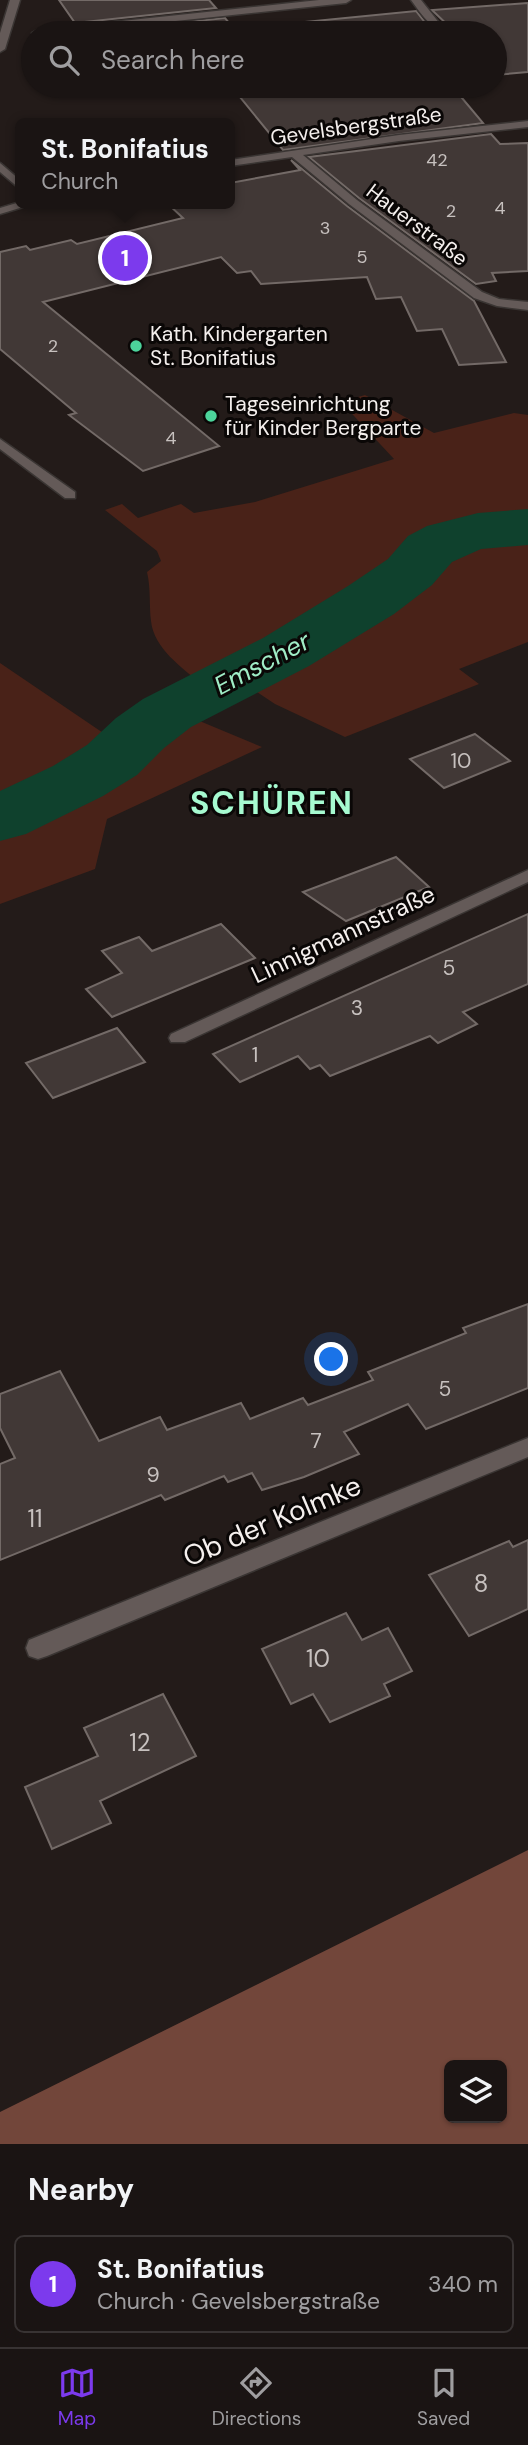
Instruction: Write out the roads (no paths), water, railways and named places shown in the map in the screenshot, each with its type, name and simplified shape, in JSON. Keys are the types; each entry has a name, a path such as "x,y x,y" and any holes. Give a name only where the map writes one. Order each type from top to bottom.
{"street":[{"path":"15,0 21,30"},
{"path":"152,21 346,0"},
{"path":"416,0 433,21"},
{"path":"0,49 21,36"},
{"name":"Gevelsbergstraße","path":"235,162 528,124"},
{"name":"Hauerstraße","path":"294,153 353,202 478,295 497,302 528,306"},
{"path":"0,166 15,181"},
{"path":"2,447 70,495"},
{"name":"Linnigmannstraße","path":"178,1038 528,875"},
{"name":"Ob der Kolmke","path":"38,1647 150,1604 528,1447"}],"waterway":[{"name":"Emscher","path":"0,819 78,781 112,760 140,733 167,713 286,652 371,600 410,572 430,549 449,539 478,531 528,527"}],"place":[{"name":"St. Bonifatius","path":"125,258"},
{"name":"Kath. Kindergarten St. Bonifatius","path":"136,346"},
{"name":"Tageseinrichtung für Kinder Bergparte","path":"211,416"}],"district":[{"name":"SCHÜREN","path":"272,803"}]}
